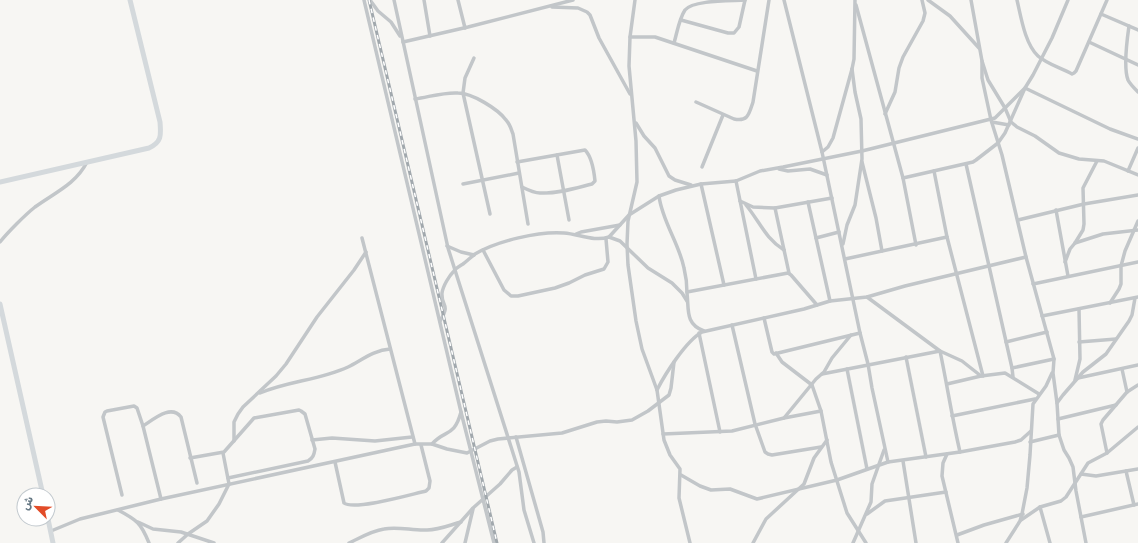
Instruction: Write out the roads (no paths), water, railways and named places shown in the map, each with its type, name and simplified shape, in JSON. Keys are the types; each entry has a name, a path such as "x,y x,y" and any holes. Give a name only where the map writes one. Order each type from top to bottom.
{"main road":[{"path":"0,182 149,148 157,143 161,138 160,122 130,0"},
{"path":"0,304 41,487"},
{"path":"50,527 53,543"}],"street":[{"path":"364,0 461,412 494,543"},
{"path":"370,0 378,11 391,22 402,40"},
{"path":"394,0 447,246 520,477 524,510 534,543"},
{"path":"424,0 430,36"},
{"path":"458,0 464,28"},
{"path":"402,40 430,36 573,0"},
{"path":"635,0 630,37 629,66 637,159 637,182 629,215 627,246 628,265 642,349 656,390 663,434 667,449 680,469 679,498 690,543"},
{"path":"674,43 681,20 685,9 689,6 694,4 745,0 739,27 734,33 728,33 681,20"},
{"path":"696,102 723,115 740,120 747,117 750,113 769,0"},
{"path":"784,0 822,152 888,462"},
{"path":"855,0 903,178 916,244"},
{"path":"886,114 895,92 899,68 903,57 926,13 922,0"},
{"path":"928,0 950,16 980,49"},
{"path":"971,0 982,61 988,80 1005,108 1010,124"},
{"path":"1017,0 1030,44 1038,56 1072,74 1074,73 1089,42 1107,0"},
{"path":"903,178 966,164 976,160 998,143 1010,124 1025,88 1042,59 1068,0"},
{"path":"822,152 828,147 833,138 852,69 854,59 856,5"},
{"path":"548,7 578,8 590,15 599,38 631,96"},
{"path":"1101,14 1138,30"},
{"path":"1129,26 1126,60 1128,81 1138,92"},
{"path":"630,37 655,37 758,71"},
{"path":"1089,42 1138,65"},
{"path":"474,58 465,78 463,93 490,214"},
{"path":"982,61 982,78 991,121 1054,359 1053,373 1059,435 1064,450 1070,458 1073,467 1086,543"},
{"path":"842,247 847,225 855,205 862,159 861,118 856,98 852,69"},
{"path":"991,121 1025,88"},
{"path":"1025,88 1110,129 1138,140"},
{"path":"415,99 463,93 492,108 507,121 512,134 520,173 528,224"},
{"path":"702,167 723,115"},
{"path":"634,120 644,136 655,148 669,176 686,184 696,185"},
{"path":"483,250 504,290 511,296 518,296 555,288 569,284 585,275 604,269 608,262 607,238 629,215 659,196 696,185 736,181 753,173 862,152 991,121 1010,124 1035,136 1058,153 1068,157 1104,161 1138,175"},
{"path":"1128,171 1138,148"},
{"path":"517,162 585,150 588,152 596,182 541,194 522,187"},
{"path":"557,155 569,220"},
{"path":"862,159 882,251"},
{"path":"1065,262 1070,249 1083,230 1083,188 1097,161"},
{"path":"0,242 31,210 72,182 82,172 87,162"},
{"path":"966,164 1013,377"},
{"path":"776,168 788,171 810,169 827,176"},
{"path":"934,171 947,237 982,376"},
{"path":"463,184 520,173"},
{"path":"736,181 756,279"},
{"path":"701,184 724,285"},
{"path":"1018,220 1084,204 1138,195"},
{"path":"659,196 663,212 680,252 684,268 689,314 697,329 704,331"},
{"path":"740,200 753,207 774,208 832,198"},
{"path":"808,202 830,301"},
{"path":"746,204 767,236 784,250"},
{"path":"774,208 789,273 817,305"},
{"path":"1056,210 1068,276"},
{"path":"1110,303 1119,290 1121,284 1121,266 1126,247 1138,221"},
{"path":"574,234 621,225"},
{"path":"1075,243 1104,234 1138,230"},
{"path":"816,238 840,232"},
{"path":"440,321 446,308 442,292 446,282 454,270 483,250 522,237 547,233 574,234 597,239 607,238 620,241 627,246 648,268 666,278 676,287 687,302"},
{"path":"845,259 947,237"},
{"path":"362,238 415,444"},
{"path":"447,246 461,252 474,255"},
{"path":"234,441 234,422 238,414 286,364 317,317 354,270 366,252"},
{"path":"656,390 674,362 699,333 704,331 804,309 830,301 867,297 1026,257"},
{"path":"1033,284 1138,262"},
{"path":"687,292 789,273"},
{"path":"867,297 940,350 962,361 982,376"},
{"path":"1042,316 1137,297 1129,321 1106,354 1077,379 1057,403"},
{"path":"1077,379 1080,359 1079,309"},
{"path":"764,318 772,352 776,354 782,362 812,385 821,411 828,440 831,462 847,513 866,543"},
{"path":"732,325 754,424 762,446 768,454 821,447"},
{"path":"1006,342 1047,332"},
{"path":"699,333 720,432"},
{"path":"776,354 860,333"},
{"path":"784,418 822,374 832,358 851,335"},
{"path":"1079,342 1116,339"},
{"path":"257,394 282,384 332,373 348,367 376,351 390,349"},
{"path":"822,374 940,350"},
{"path":"940,350 960,452"},
{"path":"906,357 926,457"},
{"path":"1012,368 1054,359"},
{"path":"51,531 80,519 161,499 415,444 432,444 465,453 490,441 508,437 562,433 603,421 628,421 641,415 659,403 670,393 674,362"},
{"path":"1077,379 1138,365"},
{"path":"847,369 867,469"},
{"path":"1122,369 1127,392"},
{"path":"947,384 982,376 1005,373 1039,394"},
{"path":"1006,543 1020,521 1022,514 1027,488 1033,404 1053,373"},
{"path":"1107,453 1101,424 1127,392 1138,385"},
{"path":"952,416 1035,399"},
{"path":"1058,419 1117,404"},
{"path":"122,495 103,417 108,411 134,406 137,408 143,426 161,499"},
{"path":"190,458 223,453 254,418 299,410 305,414 315,449 312,459 228,478"},
{"path":"663,434 732,431 754,424 821,411"},
{"path":"143,426 162,414 169,412 176,412 181,417 197,483"},
{"path":"432,444 456,427 461,412"},
{"path":"1020,521 1040,507 1061,501 1066,497 1081,474 1092,461 1107,453 1138,428"},
{"path":"681,474 700,486 711,490 730,489 757,499 837,480 888,462 903,461 1015,442 1021,440 1031,431"},
{"path":"1030,442 1059,435"},
{"path":"516,436 543,532 544,543"},
{"path":"312,440 332,438 375,441 412,437"},
{"path":"753,543 766,519 807,480 811,465 821,447 828,440"},
{"path":"335,462 344,503 350,506 367,504 426,491 429,488 430,481 422,445"},
{"path":"853,543 872,497 872,484 885,450"},
{"path":"178,543 188,534 208,521 214,513 229,484 223,453"},
{"path":"947,454 942,469 942,476 958,543"},
{"path":"903,461 916,543"},
{"path":"442,543 473,508 500,484 512,470 517,467"},
{"path":"1081,474 1096,476 1138,469"},
{"path":"1081,517 1136,505 1126,471"},
{"path":"866,514 885,501 946,492"},
{"path":"1040,507 1050,543"},
{"path":"465,543 473,508"},
{"path":"117,510 153,529 173,530 214,543"},
{"path":"957,535 984,525 1022,514 1028,515"},
{"path":"138,522 145,533 148,543"},
{"path":"349,543 371,532 384,529 428,530 461,522"}],"railway":[{"path":"369,0 497,543"}]}
